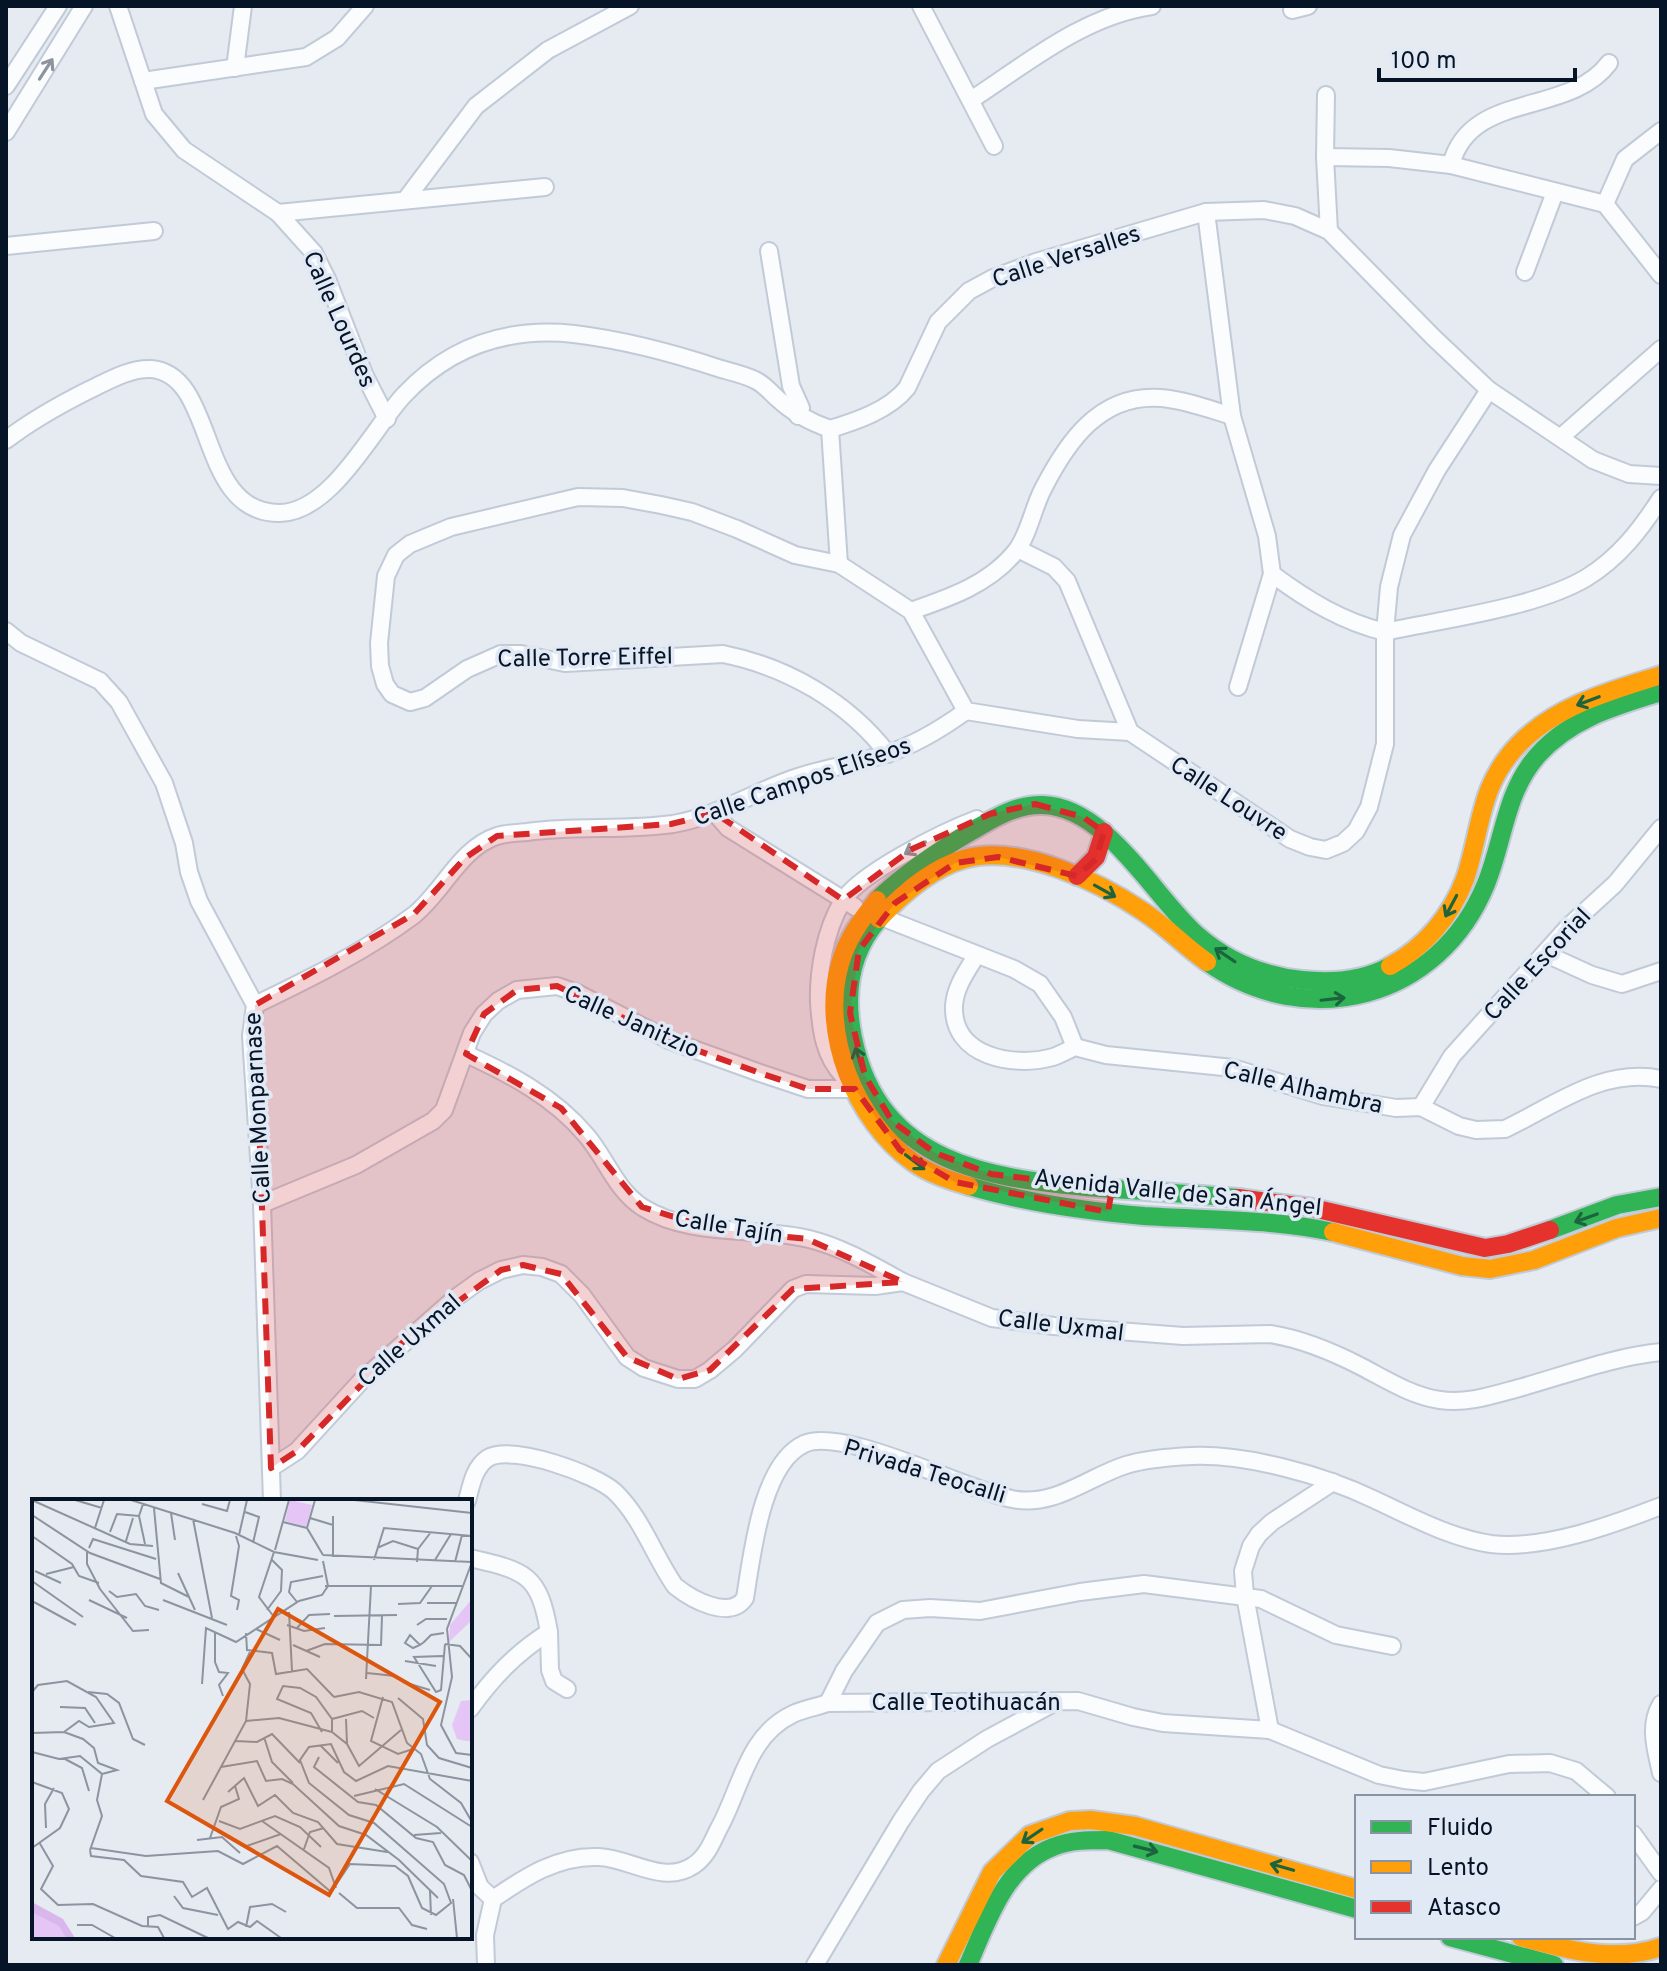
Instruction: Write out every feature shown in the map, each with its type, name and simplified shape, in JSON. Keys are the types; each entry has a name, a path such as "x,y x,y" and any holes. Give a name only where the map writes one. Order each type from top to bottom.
{"street":[{"path":"7,81 58,6"},
{"path":"6,132 84,6"},
{"name":"Calle Lourdes","path":"118,6 154,114 184,150 278,213 314,253 364,374 387,419"},
{"path":"235,68 243,6"},
{"path":"143,81 306,57 337,38 365,6"},
{"path":"406,199 476,106 548,50 630,6"},
{"path":"921,6 994,146"},
{"path":"971,100 1067,38 1113,17 1152,6"},
{"path":"1451,165 1464,137 1479,123 1504,110 1548,100 1586,83 1600,75 1609,63"},
{"path":"1326,95 1329,231"},
{"path":"1605,204 1625,159 1661,131"},
{"path":"1325,157 1389,158 1451,165 1605,204 1661,275"},
{"path":"278,213 545,187"},
{"path":"1525,272 1555,192"},
{"name":"Calle Versalles","path":"830,429 873,412 900,396 907,388 938,322 969,291 993,278 1036,262 1206,212 1264,210 1295,216 1329,231 1489,390 1593,460 1629,474 1661,476"},
{"path":"1206,212 1232,416 1267,536 1272,574 1238,687"},
{"path":"6,246 154,231"},
{"path":"769,251 791,386 801,408 798,416"},
{"path":"6,440 77,396 112,379 132,372 156,370 176,381 190,397 216,464 231,488 250,504 278,513 301,508 329,487 411,388 429,372 478,343 530,334 572,334 678,354 755,380 798,416 830,429 839,564 911,611 966,711 1078,729 1130,732 1067,581 1054,567 1018,549"},
{"path":"1561,437 1661,349"},
{"name":"Calle Louvre","path":"1130,732 1290,839 1326,850 1343,843 1356,831 1373,795 1385,744 1385,632 1389,587 1402,535 1437,470 1489,390"},
{"path":"911,611 955,595 979,582 1018,549 1060,458 1085,424 1106,409 1157,397 1232,416"},
{"name":"Calle Torre Eiffel","path":"839,564 795,555 692,512 636,500 578,497 527,508 451,527 410,544 396,555 386,576 379,643 380,666 385,684 392,694 410,702 425,698 467,669 501,654 521,654 565,663 723,654 782,672 809,686 854,717 888,754"},
{"path":"1272,574 1312,603 1363,627 1385,632 1501,607 1571,586 1618,554 1644,525 1661,498"},
{"name":"Calle Monparnase","path":"6,631 21,643 100,681 119,702 164,783 199,901 255,1005 251,1036 262,1204 272,1499"},
{"name":"Avenida Valle de San Ángel","path":"1661,675 1572,707 1549,720 1515,748 1487,793 1465,877 1442,922 1429,939 1410,955 1366,977 1342,982 1290,979 1261,973 1235,962 1186,925 1104,832 1083,817 1035,804 1013,808 953,841 887,891 858,923 845,946 834,987 837,1037 845,1068 854,1087 885,1135 923,1169 955,1182 1018,1199 1108,1212 1248,1219 1295,1225 1468,1268 1491,1269 1540,1256 1616,1227 1661,1218"},
{"name":"Avenida Valle de San Ángel","path":"1661,692 1576,724 1555,738 1517,781 1485,888 1470,918 1439,953 1387,987 1364,994 1316,1001 1261,991 1239,982 1194,953 1144,911 1077,876 1017,860 971,857 917,884 879,921 853,964 850,1013 856,1051 865,1076 892,1121 935,1153 962,1167 991,1174 1035,1182 1288,1204 1485,1248 1513,1245 1633,1201 1661,1197"},
{"name":"Calle Campos Elíseos","path":"255,1005 370,943 414,914 435,895 465,858 479,845 497,836 538,830 671,824 715,813 796,777 888,754 924,738 966,711"},
{"path":"854,1087 837,1070 827,1052 819,1004 823,957 859,885 912,849 954,828 1013,808"},
{"path":"715,813 728,828 849,904"},
{"name":"Calle Escorial","path":"1421,1107 1452,1056 1568,927 1615,884 1661,828"},
{"path":"1077,876 1101,851 1104,832"},
{"path":"1017,860 970,868 950,876 928,889 891,921 1014,969 1040,984 1063,1017 1075,1047"},
{"path":"1546,954 1592,975 1622,984 1661,971"},
{"name":"Calle Alhambra","path":"976,956 959,986 954,1004 959,1032 973,1048 1007,1060 1054,1056 1075,1047 1106,1055 1233,1068 1323,1096 1396,1108 1421,1107 1459,1126 1476,1130 1505,1129 1579,1090 1630,1078 1661,1079"},
{"name":"Calle Janitzio","path":"262,1204 356,1165 433,1121 444,1110 472,1033 484,1014 517,990 557,986 671,1041 760,1073 808,1089 854,1087"},
{"name":"Calle Tajín","path":"466,1054 501,1069 561,1108 589,1137 604,1164 642,1207 676,1221 713,1229 807,1239 829,1245 903,1282"},
{"path":"1108,1212 1112,1189"},
{"path":"1130,1214 1135,1192"},
{"name":"Calle Uxmal","path":"271,1468 297,1451 362,1380 413,1333 479,1281 501,1270 523,1265 542,1267 561,1274 582,1295 627,1357 644,1368 678,1379 695,1379 710,1370 735,1349 793,1289 806,1284 875,1286 903,1282 992,1318 1112,1332 1183,1336 1270,1334 1298,1339 1359,1365 1414,1394 1441,1400 1466,1401 1492,1396 1612,1360 1661,1352"},
{"name":"Privada Teocalli","path":"468,1499 477,1469 496,1454 581,1472 603,1483 622,1501 675,1586 686,1595 721,1608 733,1608 745,1598 766,1498 788,1456 805,1444 825,1440 870,1450 1013,1500 1046,1499 1129,1464 1193,1456 1256,1463 1333,1482 1451,1533 1489,1544 1505,1545 1565,1537 1661,1506"},
{"path":"1270,1730 1243,1571 1251,1546 1259,1534 1333,1482"},
{"path":"472,1559 504,1567 534,1583 540,1592 549,1632 550,1670 554,1681 567,1689"},
{"path":"828,1703 844,1671 877,1623 903,1610 980,1611 1080,1592 1144,1584 1261,1599 1336,1635 1392,1646"},
{"path":"472,1706 496,1674 526,1647 549,1632"},
{"name":"Calle Teotihuacán","path":"493,1899 525,1877 549,1866 582,1857 601,1857 654,1872 671,1873 695,1865 706,1853 724,1820 746,1765 765,1734 794,1714 828,1703 1078,1701 1163,1723 1270,1730 1379,1775 1424,1782 1509,1764 1550,1763 1576,1771 1605,1795"},
{"path":"815,1965 901,1821 938,1771 977,1745 1054,1703"},
{"path":"1661,1704 1653,1728 1661,1773"},
{"path":"946,1965 992,1872 1030,1835 1070,1821 1091,1820 1135,1826 1351,1887 1338,1904"},
{"path":"1635,1837 1661,1873"},
{"path":"968,1965 999,1896 1013,1875 1045,1850 1067,1841 1091,1838 1108,1840 1355,1908"},
{"path":"472,1867 480,1887 493,1899 485,1935 486,1965"},
{"path":"1635,1916 1661,1889"},
{"path":"1457,1939 1554,1965"},
{"path":"1529,1939 1587,1952 1637,1956 1661,1947"},
{"path":"1544,1943 1562,1939"}],"highlighted area":[{"path":"1035,804 1083,817 1104,832 1096,859 1077,876 998,857 955,863 895,903 859,950 850,1013 865,1076 892,1121 935,1153 991,1174 1112,1189 1108,1212 955,1182 900,1150 855,1089 808,1089 760,1073 671,1041 557,986 517,990 484,1014 466,1054 561,1108 642,1207 713,1229 807,1239 903,1282 793,1289 710,1370 678,1379 627,1357 561,1274 523,1265 501,1270 403,1342 297,1451 271,1468 255,1005 414,914 465,858 497,836 671,824 715,813 843,900 912,849 990,814"}],"traffic: fast":[{"path":"1207,962 1246,984 1287,996 1327,999 1367,993 1404,978 1437,955 1465,923 1486,884 1518,785 1538,755 1580,722 1661,692"},
{"path":"877,900 921,863 996,817 1033,805 1043,805 1066,810 1109,837 1197,935 1246,966 1288,978 1325,981 1358,978 1390,966"},
{"path":"879,919 855,960 849,990 850,1022 867,1081 887,1114 914,1139 945,1157 1018,1179 1238,1198"},
{"path":"969,1186 1034,1202 1100,1212 1263,1222 1333,1232"},
{"path":"1550,1230 1617,1205 1661,1197"},
{"path":"968,1965 1010,1881 1036,1855 1073,1842 1108,1840 1355,1908"},
{"path":"1457,1939 1554,1965"}],"traffic: slow":[{"path":"1390,966 1415,950 1452,906 1471,861 1488,792 1519,744 1534,730 1567,709 1661,675"},
{"path":"879,919 908,891 952,863 986,855 1009,856 1058,868 1126,900 1207,962"},
{"path":"877,900 846,946 835,991 839,1046 847,1073 874,1123 892,1144 926,1170 969,1186"},
{"path":"1333,1232 1462,1266 1490,1269 1534,1260 1617,1228 1661,1218"},
{"path":"946,1965 992,1872 1030,1835 1070,1821 1091,1820 1135,1826 1355,1888"},
{"path":"1529,1939 1591,1953 1626,1954 1661,1947"}],"traffic: jam":[{"path":"1077,876 1096,857 1104,832"},
{"path":"1238,1198 1313,1208 1485,1248 1550,1230"}]}
